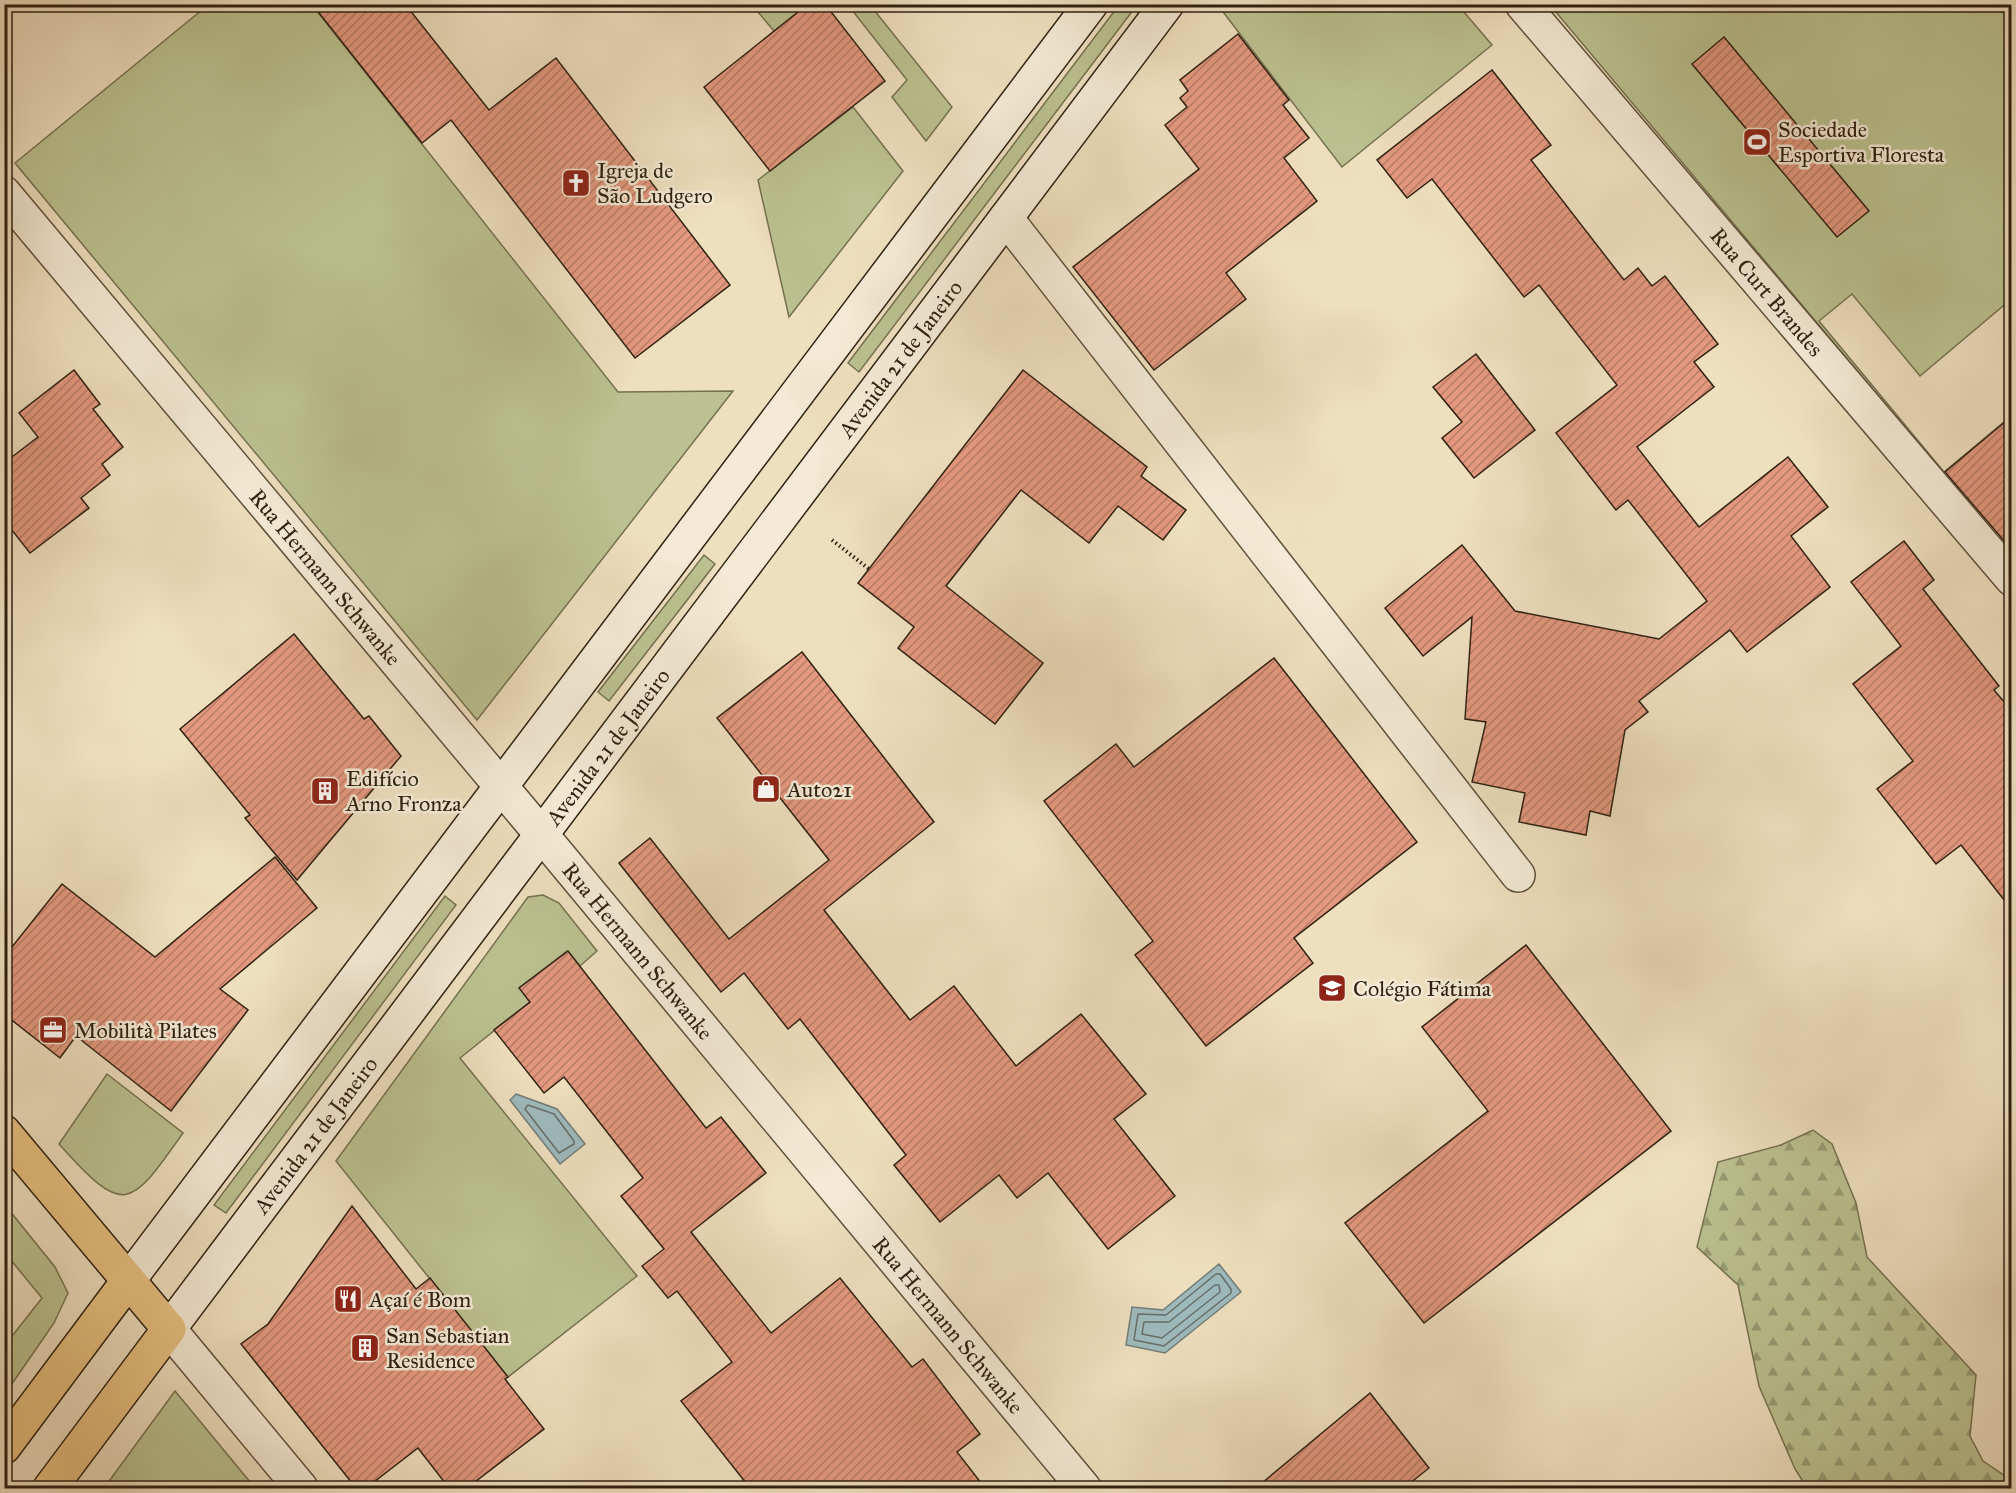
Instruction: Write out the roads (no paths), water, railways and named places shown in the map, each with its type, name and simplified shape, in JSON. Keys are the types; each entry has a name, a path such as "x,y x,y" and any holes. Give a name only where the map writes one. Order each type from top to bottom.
{"main road":[{"path":"4,1132 169,1329"},
{"path":"4,1448 128,1281"},
{"name":"Avenida 21 de Janeiro","path":"50,1488 169,1329"}],"street":[{"path":"128,1281 1091,4"},
{"name":"Avenida 21 de Janeiro","path":"169,1329 1167,4"},
{"name":"Rua Curt Brandes","path":"1522,4 2012,579"},
{"name":"Rua Hermann Schwanke","path":"4,193 502,786 1084,1488"},
{"path":"1006,218 1518,875"},
{"path":"169,1329 301,1488"}],"water":[{"path":"516,1094 557,1109 585,1144 560,1164 510,1100"},
{"path":"1219,1264 1241,1292 1165,1353 1126,1345 1132,1307 1163,1310"}],"place":[{"name":"Sociedade Esportiva Floresta","path":"1757,142"},
{"name":"Igreja de São Ludgero","path":"576,183"},
{"name":"Auto21","path":"766,789"},
{"name":"Edifício Arno Fronza","path":"325,791"},
{"name":"Colégio Fátima","path":"1332,988"},
{"name":"Mobilità Pilates","path":"53,1030"},
{"name":"Açaí é Bom","path":"348,1299"},
{"name":"San Sebastian Residence","path":"365,1348"}]}
